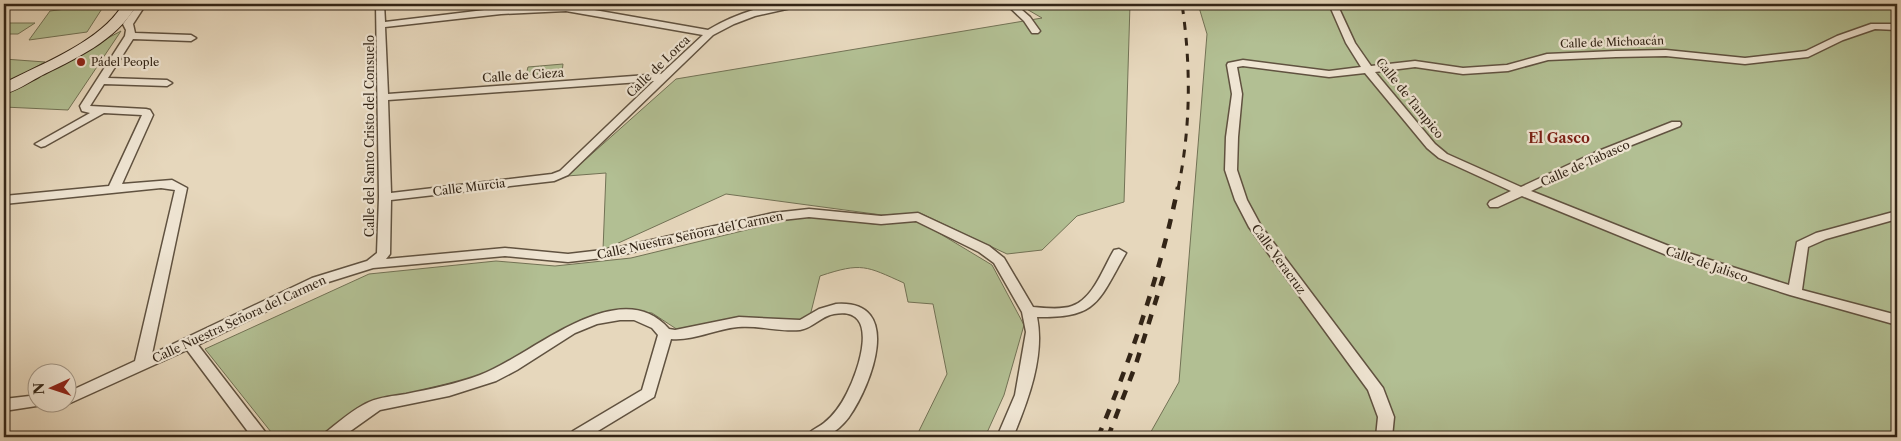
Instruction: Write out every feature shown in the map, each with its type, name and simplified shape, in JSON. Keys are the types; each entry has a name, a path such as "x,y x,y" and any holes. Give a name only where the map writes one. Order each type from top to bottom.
{"main road":[{"path":"4,89 108,32 125,16 130,4"}],"street":[{"path":"114,188 148,115 146,112 138,111 86,109 85,106 130,36 131,30 128,24 142,4"},
{"name":"Calle del Santo Cristo del Consuelo","path":"372,264 383,254 385,197 380,4"},
{"path":"566,8 577,4"},
{"name":"Calle de Lorca","path":"554,177 564,172 666,77 710,33 737,18 758,11 797,4"},
{"path":"1010,4 1027,20 1035,31"},
{"name":"Calle de Tampico","path":"1333,4 1339,23 1368,70 1430,146 1443,156 1523,191"},
{"path":"382,25 501,11 566,8 710,33"},
{"name":"Calle de Michoacán","path":"1234,63 1321,74 1415,64 1452,70 1508,68 1547,57 1560,56 1675,54 1745,60 1764,59 1808,54 1840,38 1874,26 1897,27"},
{"path":"130,36 191,38"},
{"name":"Calle Veracruz","path":"1234,63 1231,68 1238,94 1232,137 1231,170 1240,200 1255,227 1376,388 1386,417 1384,437"},
{"name":"Calle de Cieza","path":"382,97 666,77"},
{"path":"100,81 167,83"},
{"path":"41,144 101,111"},
{"name":"Calle de Tabasco","path":"1494,204 1600,154 1676,124"},
{"name":"Calle Murcia","path":"385,197 554,177"},
{"path":"4,212 7,200 166,184 172,184 180,188 142,364"},
{"name":"Calle de Jalisco","path":"1523,191 1674,253 1795,292 1897,320"},
{"name":"Calle Nuestra Señora del Carmen","path":"78,393 189,343 317,281 372,264 505,252 568,258 611,254 773,217 809,213 881,220 918,217 984,248 999,261 1029,312"},
{"path":"1795,292 1802,245 1821,236 1897,215"},
{"path":"1005,437 1023,395 1033,332 1029,312 1073,311 1084,307 1091,300 1118,252"},
{"path":"665,334 689,334 739,322 801,325 830,310 844,308 863,314 868,320 870,329 868,355 858,388 843,414 829,429 814,437"},
{"path":"331,437 376,405 474,384 512,367 570,330 595,320 631,315 647,319 660,326 665,334 649,393 578,437"},
{"path":"189,343 262,437"},
{"path":"4,405 28,402"}],"green space":[{"path":"105,4 87,32 29,40 50,11"},
{"path":"1018,4 1130,4 1124,202 1077,216 1042,250 1007,254 920,213 882,215 726,194 603,250 606,173 567,176 676,79 1042,18"},
{"path":"1198,4 1897,4 1897,437 1148,437 1179,382 1207,34"},
{"path":"4,23 35,23 18,34 4,34"},
{"name":"Pádel People","path":"121,31 68,110 4,107 4,94"},
{"path":"4,59 45,62 4,84"},
{"path":"563,64 562,72 526,75 528,67"},
{"path":"808,215 874,224 919,221 992,265 1024,325 1004,395 985,437 916,437 947,374 933,304 908,302 904,283 864,268 846,269 820,276 810,316 799,320 678,330 652,313 620,311 580,320 526,353 477,377 368,403 324,437 275,437 205,349 369,274 496,261 555,266 631,258"}],"railway":[{"path":"1178,189 1185,143 1188,96 1187,50 1182,4"},
{"path":"1098,437 1134,345 1154,283 1178,187"},
{"path":"1108,437 1136,364 1166,268"}],"place":[{"name":"Pádel People","path":"81,62"}],"district":[{"name":"El Gasco","path":"1559,138"}]}
